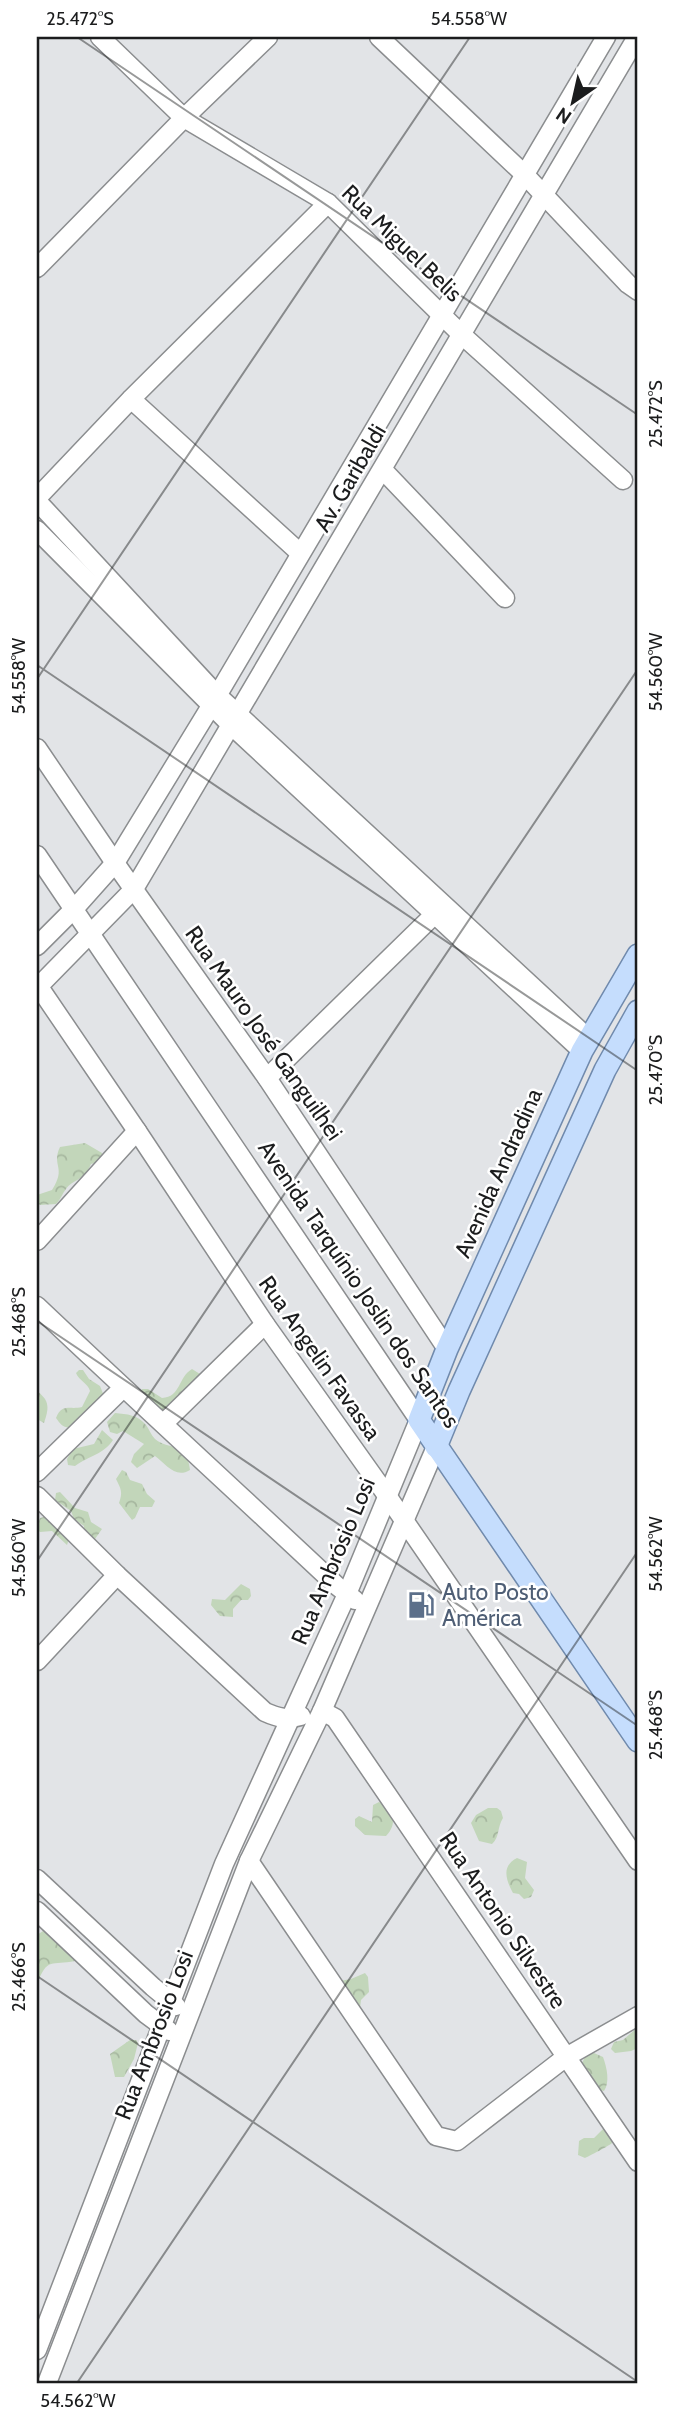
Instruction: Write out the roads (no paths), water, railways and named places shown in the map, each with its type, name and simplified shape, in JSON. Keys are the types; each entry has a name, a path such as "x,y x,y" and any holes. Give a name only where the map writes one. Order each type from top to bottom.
{"main road":[{"name":"Avenida Andradina","path":"419,1420 447,1349 586,1045 638,955"},
{"path":"436,1447 605,1070 638,1011"},
{"name":"Avenida Tarquínio Joslin dos Santos","path":"419,1420 638,1741"}],"street":[{"name":"Rua Miguel Belis","path":"100,37 184,118 328,203 462,335 623,480"},
{"path":"37,268 184,118 268,37"},
{"path":"379,37 524,174 628,284 638,291"},
{"name":"Av. Garibaldi","path":"90,933 134,889 637,37"},
{"path":"603,38 622,62"},
{"name":"Av. Garibaldi","path":"37,946 115,863 214,700 603,38"},
{"path":"214,700 37,499 131,399 328,203"},
{"path":"131,399 300,553"},
{"path":"383,470 505,597"},
{"path":"37,530 235,721 586,1045"},
{"name":"Rua Mauro José Ganguilhei","path":"37,748 267,1078 447,1349"},
{"name":"Avenida Tarquínio Joslin dos Santos","path":"37,855 419,1420"},
{"path":"267,1078 440,909"},
{"path":"37,986 90,933"},
{"name":"Rua Angelin Favassa","path":"37,986 265,1324 388,1497 638,1861"},
{"path":"37,1241 137,1131"},
{"path":"37,1306 347,1594 367,1607"},
{"path":"164,1423 265,1324"},
{"path":"37,1472 123,1388"},
{"name":"Rua Ambrósio Losi","path":"291,1719 347,1594 419,1420"},
{"path":"37,1496 117,1575 265,1712 291,1719 322,1711 436,1447"},
{"path":"37,1661 117,1575"},
{"name":"Rua Ambrosio Losi","path":"47,2383 248,1861 322,1711"},
{"name":"Rua Antonio Silvestre","path":"322,1711 335,1718 638,2162"},
{"name":"Rua Ambrosio Losi","path":"37,2350 169,2001 224,1864 291,1719"},
{"path":"248,1861 436,2136 457,2141 566,2057 638,2016"},
{"path":"37,1879 169,2001 188,2013"},
{"path":"37,1911 160,2026 179,2037"}],"place":[{"name":"Auto Posto América","path":"421,1605"}]}
